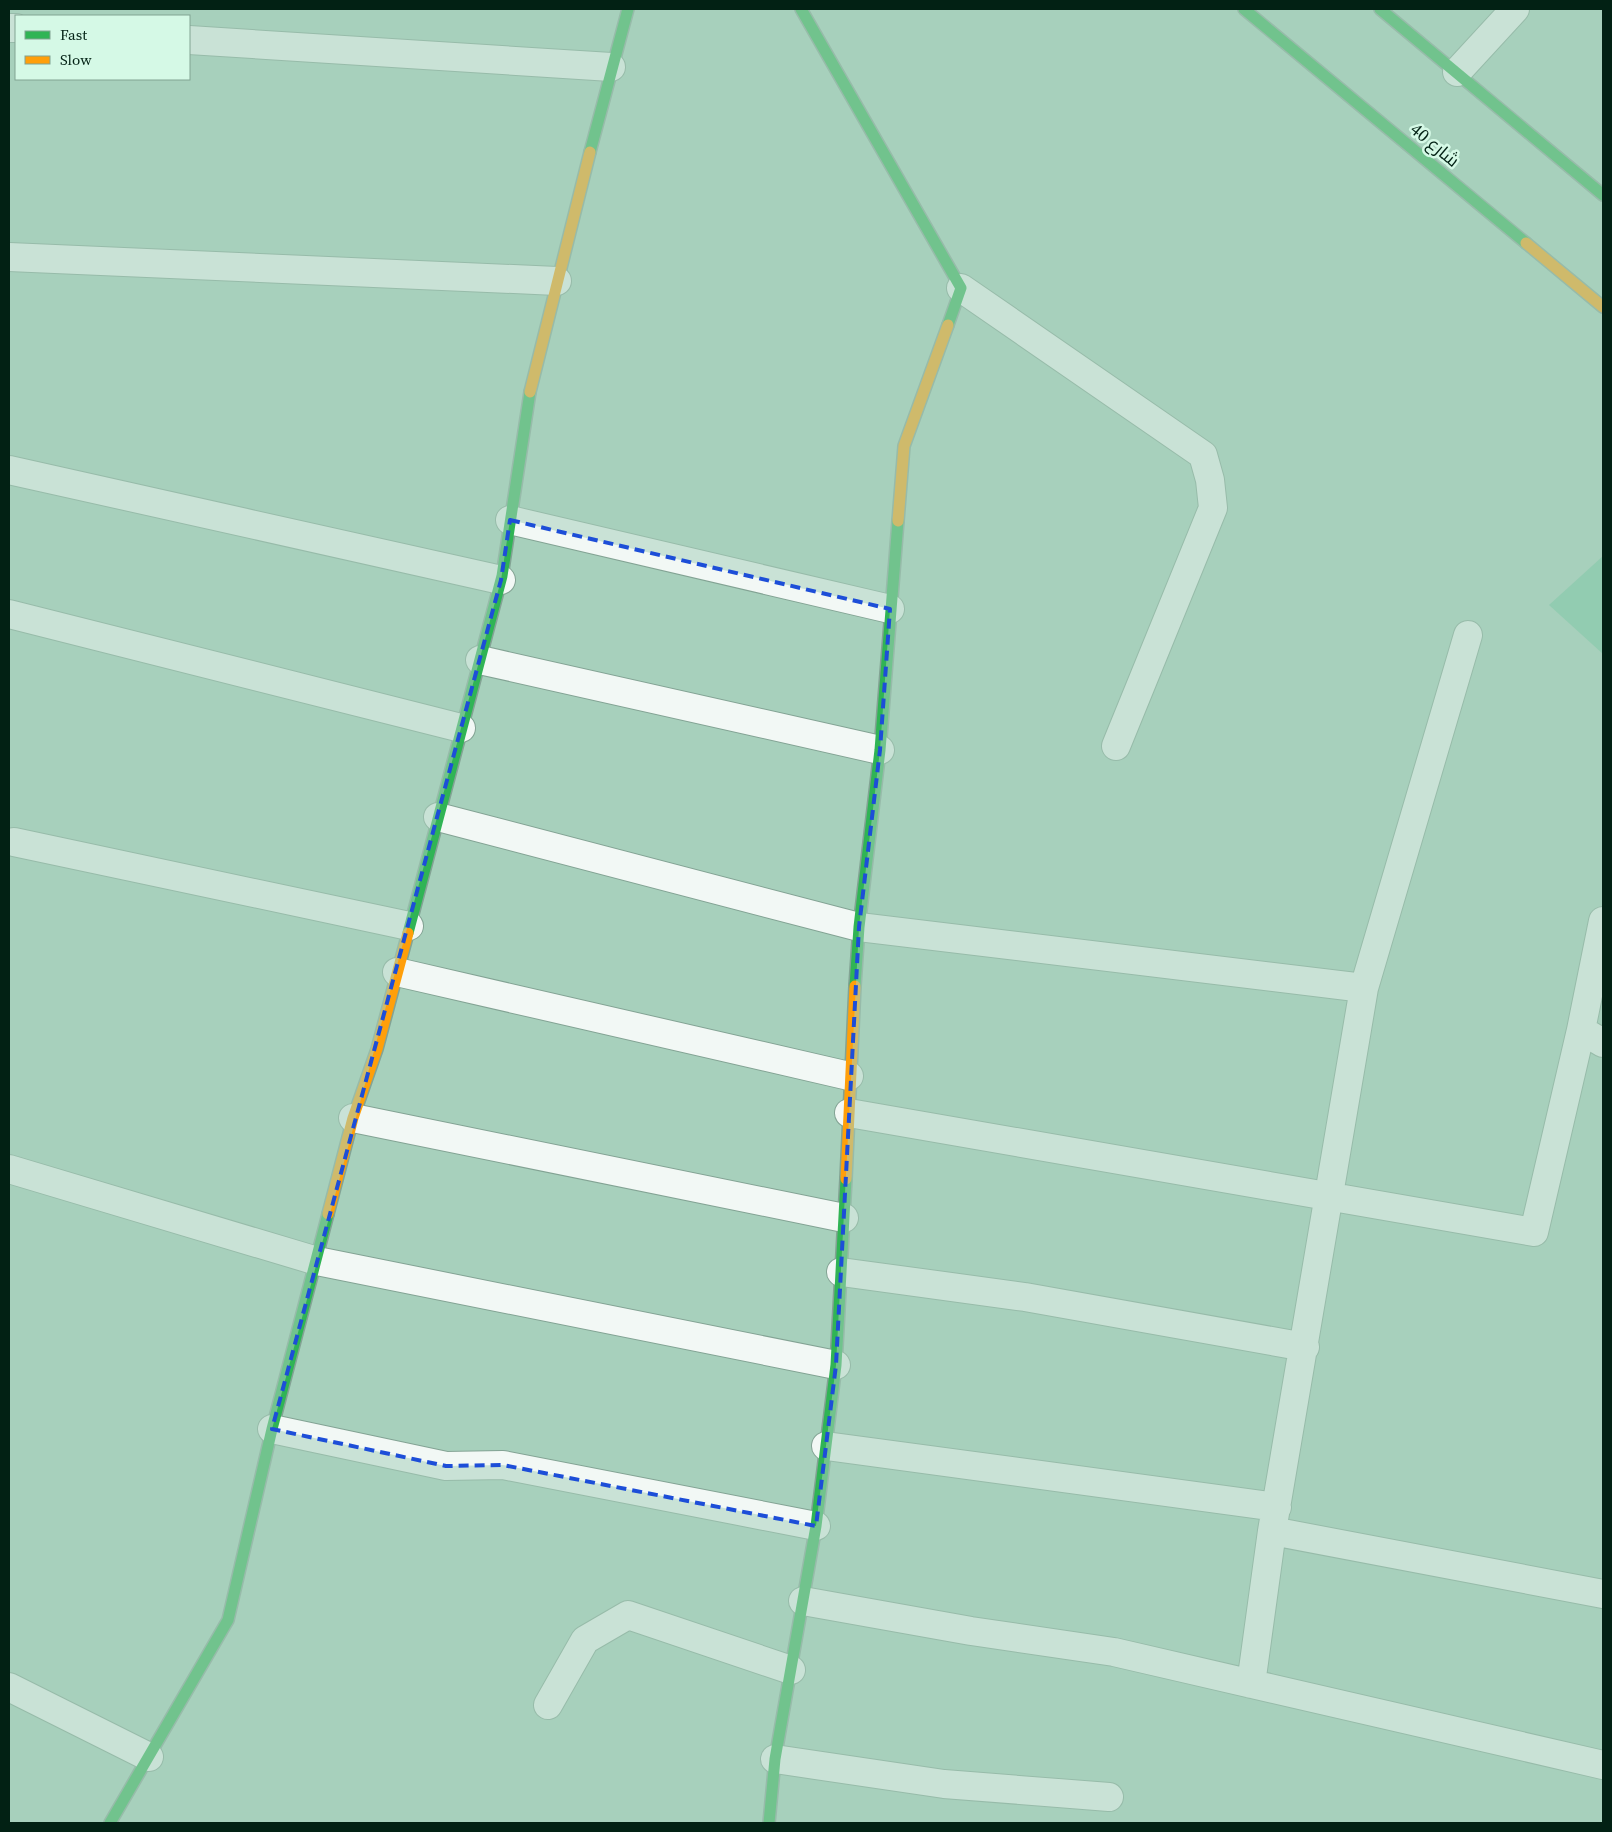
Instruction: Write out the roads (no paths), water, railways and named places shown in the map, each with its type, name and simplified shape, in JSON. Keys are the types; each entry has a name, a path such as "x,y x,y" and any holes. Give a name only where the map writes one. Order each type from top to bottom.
{"street":[{"path":"110,1823 228,1620 272,1429 354,1118 377,1049 501,580 532,380 611,67 628,9"},
{"path":"801,9 961,288 1203,455 1210,480 1213,508 1116,746"},
{"name":"شارع 40","path":"1244,9 1603,307"},
{"path":"1380,9 1603,195"},
{"path":"1456,72 1515,9"},
{"path":"190,40 611,67"},
{"path":"9,257 557,281"},
{"path":"769,1823 774,1759 816,1526 836,1365 849,1113 849,1076 859,927 880,750 904,446 961,288"},
{"path":"9,470 501,580"},
{"path":"510,520 890,609"},
{"path":"9,614 462,728"},
{"path":"1251,1684 1274,1519 1364,988 1468,635"},
{"path":"480,660 880,750"},
{"path":"438,817 859,927 1364,988"},
{"path":"14,842 409,926"},
{"path":"849,1113 1534,1232 1592,1037 1603,921"},
{"path":"397,972 849,1076"},
{"path":"354,1118 844,1218"},
{"path":"9,1169 317,1261 836,1365"},
{"path":"841,1272 1034,1299 1304,1347"},
{"path":"272,1429 446,1466 503,1465 816,1526"},
{"path":"826,1446 1274,1519 1603,1594"},
{"path":"803,1601 971,1632 1114,1652 1603,1766"},
{"path":"548,1705 585,1640 628,1614 790,1670"},
{"path":"11,1692 149,1758"},
{"path":"774,1759 944,1784 1108,1798"}]}
